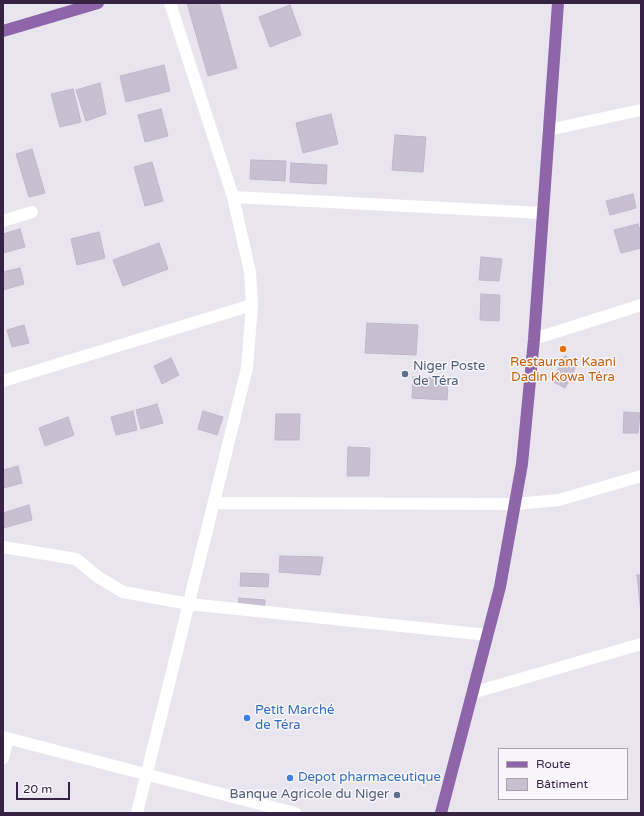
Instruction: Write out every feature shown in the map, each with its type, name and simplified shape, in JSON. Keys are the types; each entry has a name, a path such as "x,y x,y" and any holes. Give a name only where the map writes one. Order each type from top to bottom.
{"main road":[{"path":"3,31 68,7 98,3"},
{"path":"441,813 500,587 522,464 534,339 558,3"}],"street":[{"path":"137,813 148,774 247,368 252,306 250,272 233,196 170,3"},
{"path":"548,130 641,110"},
{"path":"233,196 542,213"},
{"path":"3,221 32,212"},
{"path":"534,339 641,305"},
{"path":"3,381 252,306"},
{"path":"214,503 515,504 559,500 641,476"},
{"path":"3,547 76,559 98,577 123,592 189,604 488,635"},
{"path":"472,693 641,644"},
{"path":"3,758 6,737 295,813"}],"building":[{"path":"187,3 219,3 237,68 208,76"},
{"path":"290,5 301,35 270,47 259,17"},
{"path":"164,65 170,91 126,102 120,76"},
{"path":"100,83 106,114 86,121 76,90"},
{"path":"73,89 81,122 60,127 51,94"},
{"path":"161,109 168,136 145,142 138,115"},
{"path":"331,114 338,144 303,153 296,123"},
{"path":"395,135 426,137 423,172 392,170"},
{"path":"32,149 45,193 29,197 16,154"},
{"path":"251,160 286,161 285,181 250,179"},
{"path":"152,162 163,201 145,206 134,167"},
{"path":"291,163 327,165 326,184 290,182"},
{"path":"633,194 636,208 610,215 606,201"},
{"path":"638,224 641,233 641,248 621,253 614,230"},
{"path":"20,229 25,247 3,253 3,234"},
{"path":"99,232 105,258 77,265 71,239"},
{"path":"159,243 168,269 123,286 113,260"},
{"path":"481,257 502,259 499,281 479,280"},
{"path":"20,268 24,284 3,290 3,272"},
{"path":"481,294 500,295 499,321 480,320"},
{"path":"367,323 418,325 416,355 365,353"},
{"path":"24,325 29,343 12,347 7,330"},
{"path":"565,356 578,363 565,388 552,381"},
{"path":"171,358 179,375 162,384 154,366"},
{"path":"413,377 448,379 447,400 412,398"},
{"path":"157,404 163,423 141,429 136,410"},
{"path":"133,411 137,430 116,435 111,417"},
{"path":"203,411 223,417 217,435 198,429"},
{"path":"624,412 640,413 638,433 623,433"},
{"path":"276,414 300,414 299,440 275,440"},
{"path":"68,417 74,435 45,446 39,428"},
{"path":"348,447 370,448 369,476 347,476"},
{"path":"18,466 22,483 3,488 3,470"},
{"path":"29,505 32,520 3,528 3,513"},
{"path":"280,556 323,557 320,575 279,572"},
{"path":"241,573 269,574 268,587 240,586"},
{"path":"637,575 641,575 641,613"},
{"path":"239,598 265,600 264,614 238,612"}],"place":[{"name":"Restaurant Kaani Dadin Kowa Téra","path":"563,349"},
{"name":"Niger Poste de Téra","path":"405,374"},
{"name":"Petit Marché de Téra","path":"247,718"},
{"name":"Depot pharmaceutique","path":"290,778"},
{"name":"Banque Agricole du Niger","path":"397,795"}]}
